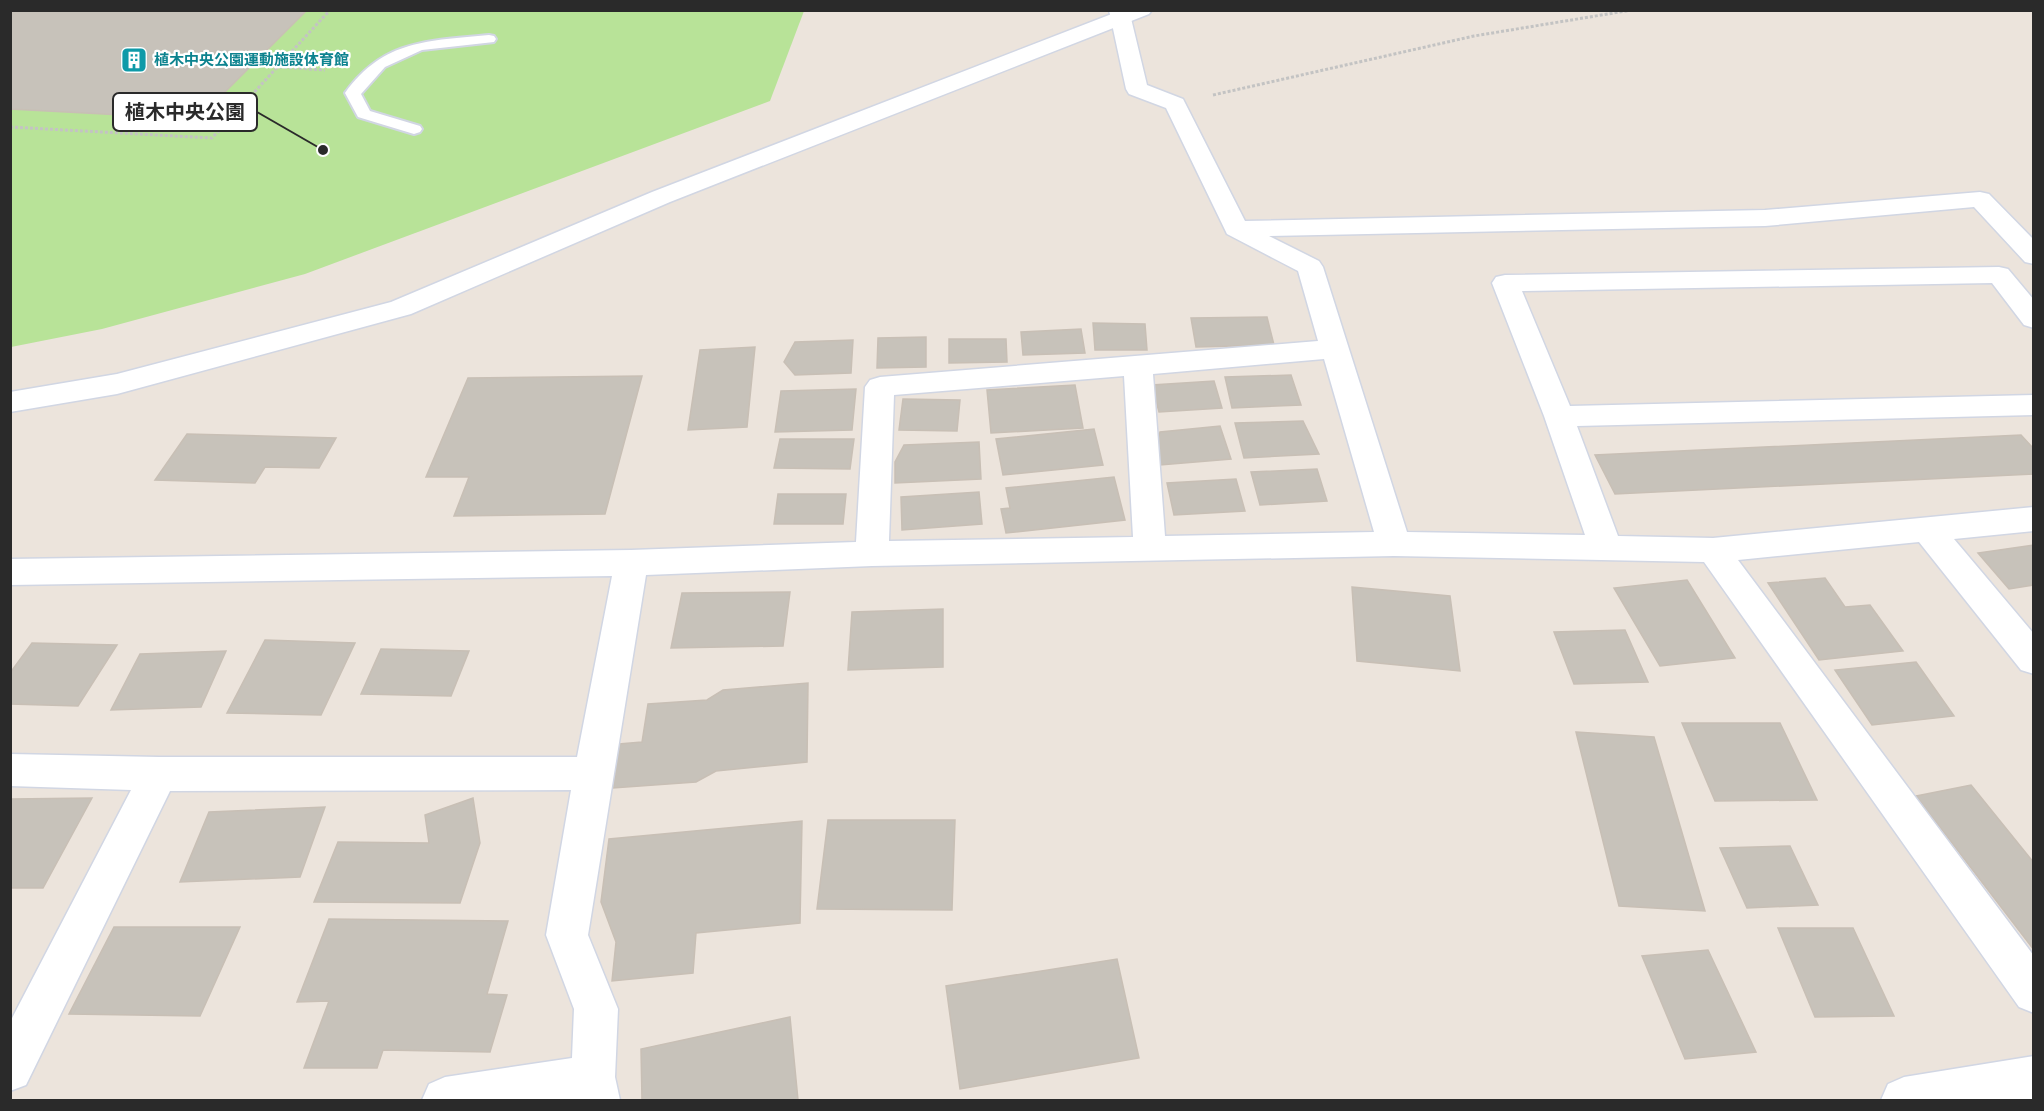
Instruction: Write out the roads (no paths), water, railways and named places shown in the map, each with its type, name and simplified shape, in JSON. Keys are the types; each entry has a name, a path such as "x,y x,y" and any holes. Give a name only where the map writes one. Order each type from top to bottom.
{"street":[{"path":"10,402 117,384 400,308 662,198 1127,13 1137,89 1175,104 1236,229 1310,267 1394,544"},
{"path":"1236,229 1765,218 1980,199 2034,256"},
{"path":"1606,548 1559,416 1505,283 1999,275 2034,320"},
{"path":"872,554 880,387 1335,349"},
{"path":"1138,366 1150,548"},
{"path":"1559,416 2034,405"},
{"path":"10,572 631,563 872,554 1394,544 1713,550 2034,519"},
{"path":"1927,530 2034,660"},
{"path":"1713,550 2034,992"},
{"path":"445,1101 595,1089 596,1009 567,935 593,773 631,563"},
{"path":"10,770 159,774 593,773"},
{"path":"10,1069 159,774"},
{"path":"1904,1101 2034,1078"}],"lane":[{"path":"414,129 364,114 352,93 380,64 419,46 489,39"}],"place":[{"name":"植木中央公園運動施設体育館","path":"134,60"},
{"name":"植木中央公園","path":"323,150"}]}
